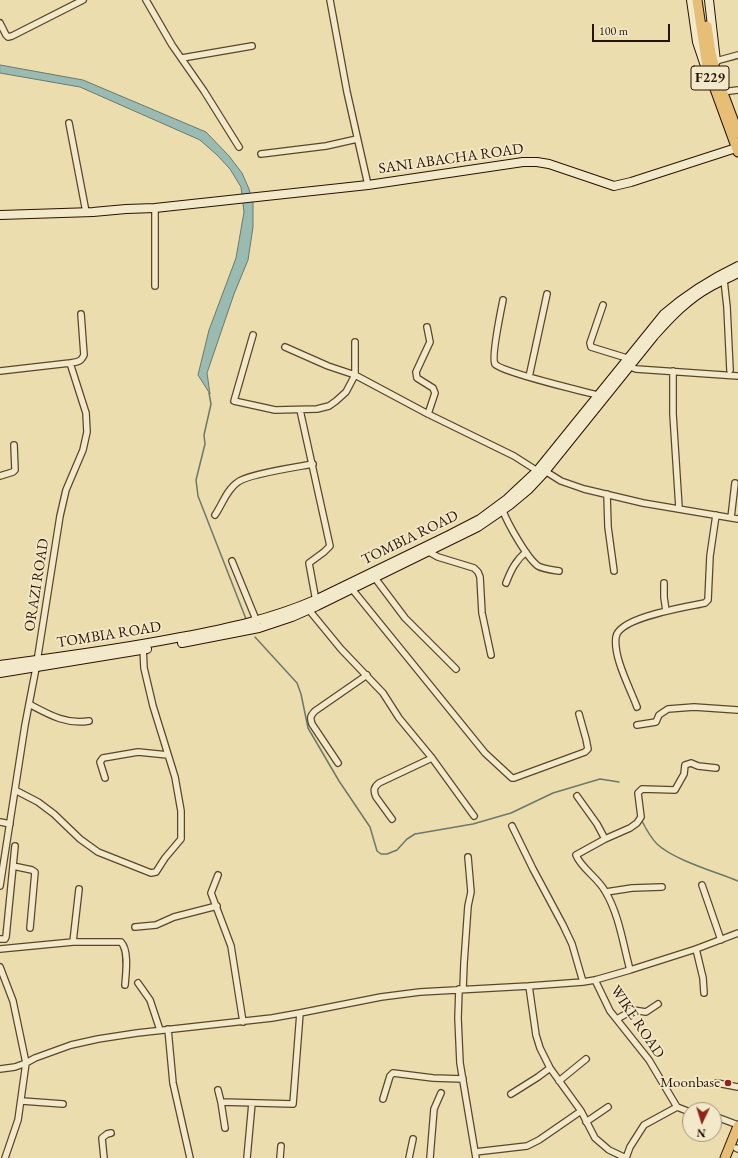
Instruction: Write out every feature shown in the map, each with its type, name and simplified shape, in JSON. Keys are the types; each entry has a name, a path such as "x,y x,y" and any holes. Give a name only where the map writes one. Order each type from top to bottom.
{"main road":[{"path":"691,0 697,42 710,76"},
{"name":"F229","path":"698,0 705,55 710,76 737,150"},
{"name":"F229","path":"704,0 711,53 722,92 738,134"},
{"path":"709,0 716,61 722,92"},
{"name":"SANI ABACHA ROAD","path":"0,215 156,208 368,185 523,162 549,164 614,186 737,150"},
{"name":"TOMBIA ROAD","path":"0,673 37,664 143,647 236,627 258,625 314,605 352,589 478,527 503,511 528,490 602,397 664,314 686,295 738,266"},
{"name":"TOMBIA ROAD","path":"629,362 668,320 686,304 710,287 738,273"},
{"name":"TOMBIA ROAD","path":"258,625 294,609 314,605 480,518 542,472"},
{"name":"TOMBIA ROAD","path":"0,665 37,664"},
{"path":"725,1158 738,1125"},
{"path":"732,1158 737,1147"}],"street":[{"path":"0,23 6,35 8,37 12,36 83,0"},
{"path":"146,0 239,147"},
{"path":"330,0 347,92 368,185"},
{"path":"182,58 252,46"},
{"path":"716,61 738,55"},
{"path":"722,92 738,90"},
{"path":"69,123 86,212"},
{"path":"261,154 326,146 357,139"},
{"path":"155,286 156,208"},
{"path":"724,280 730,370"},
{"path":"529,377 547,294"},
{"path":"503,300 496,343 494,359 495,364 500,368 529,377 602,397"},
{"path":"603,305 590,343 591,347 629,362 673,371 738,376"},
{"path":"0,371 78,362 84,355 81,314"},
{"path":"427,327 430,342 416,372 417,378 433,388 434,393 428,414"},
{"path":"253,335 234,401 275,410 317,409 329,406 336,401 346,392 355,375 355,342"},
{"path":"285,347 328,366 355,375 428,414 561,481 643,503 738,519"},
{"name":"ORAZI ROAD","path":"0,886 60,516 69,484 83,450 87,432 86,413 70,363"},
{"path":"673,371 673,414 678,508"},
{"path":"300,410 330,546 309,563 314,605 341,649 383,693 399,718 432,758 474,816"},
{"path":"0,476 15,470 14,445"},
{"path":"216,515 232,487 238,481 250,476 313,464"},
{"path":"731,518 736,483"},
{"path":"607,494 608,527 614,571"},
{"path":"503,511 510,528 526,552 538,566 559,570"},
{"path":"638,707 618,660 617,633 624,626 640,618 705,603 708,600 710,556 716,516"},
{"path":"429,552 438,557 474,568 478,572 480,578 482,613 491,655"},
{"path":"506,583 511,569 519,558 526,552"},
{"path":"232,561 258,625"},
{"path":"375,578 405,618 456,669"},
{"path":"664,583 666,611"},
{"path":"352,589 485,753 512,778 585,752 588,749 579,714"},
{"path":"15,790 38,802 54,814 80,839 98,852 154,873 156,872 165,858 181,839 182,835 179,797 153,706 144,668 143,647"},
{"path":"338,763 310,719 311,716 321,707 367,675"},
{"path":"29,704 59,719 75,722 89,721"},
{"path":"637,725 656,722 659,715 668,709 694,707 738,710"},
{"path":"105,778 100,762 103,758 138,752 168,755"},
{"path":"392,819 376,797 374,792 375,787 379,783 432,758"},
{"path":"630,970 616,918 606,892 602,885 576,856 637,823 641,816 638,793 639,790 675,790 684,774 685,765 691,763 698,766 716,768"},
{"path":"577,796 597,824 605,839"},
{"path":"0,822 10,824"},
{"path":"512,826 533,869 563,924 572,944 583,982"},
{"path":"0,939 5,939 6,936 15,846"},
{"path":"468,857 471,892 468,906 461,989 459,1041 463,1079 476,1155 527,1146 539,1140 581,1111"},
{"path":"13,866 35,872 30,928"},
{"path":"218,875 211,893 231,946 243,1022"},
{"path":"702,885 721,940"},
{"path":"606,892 632,888 662,886"},
{"path":"73,942 79,889"},
{"path":"135,927 156,925 174,917 216,906"},
{"path":"0,1069 15,1067 72,1045 98,1039 168,1028 243,1022 300,1013 381,996 595,980 696,949 738,933"},
{"path":"0,949 73,942 117,941 123,943 125,946 125,984"},
{"path":"696,949 703,978 704,993"},
{"path":"0,967 13,1001 26,1063 22,1101 18,1120 5,1158"},
{"name":"WIKE ROAD","path":"595,980 610,1011 649,1060 678,1107"},
{"path":"138,983 150,1000 160,1030"},
{"path":"529,986 536,1035 540,1048 550,1068 581,1111 595,1138 601,1144 609,1150 626,1158 630,1146 644,1125 678,1107 682,1109"},
{"path":"617,1019 633,1010 646,1012 658,1004"},
{"path":"222,1102 293,1104 300,1013"},
{"path":"168,1028 173,1083 190,1158"},
{"path":"559,1081 586,1059"},
{"path":"511,1094 550,1068"},
{"path":"383,1099 390,1076 393,1073 433,1078 463,1079"},
{"path":"717,1083 738,1087"},
{"path":"218,1090 222,1102 224,1128"},
{"path":"430,1158 434,1109 441,1093"},
{"path":"22,1101 63,1104"},
{"path":"247,1158 252,1103"},
{"path":"586,1122 608,1108"},
{"path":"722,1119 738,1125"},
{"path":"104,1158 102,1138 111,1133"},
{"path":"409,1158 413,1139"},
{"path":"280,1158 281,1146"}],"water":[{"path":"0,65 83,80 206,132 229,156 242,173 253,203 253,227 248,260 234,294 207,373 210,394 198,375 209,330 236,258 244,212 241,187 230,169 200,140 80,87 0,73"}],"waterway":[{"path":"209,393 211,404 204,435 205,444 196,480 198,496 246,619"},
{"path":"255,637 297,683 301,694 308,728 339,781 370,827 377,851 381,854 387,854 397,850 407,839 415,834 473,824 511,813 553,793 600,779 619,782"},
{"path":"642,821 652,839 664,850 684,860 738,881"}],"place":[{"name":"Moonbase","path":"728,1083"}]}
